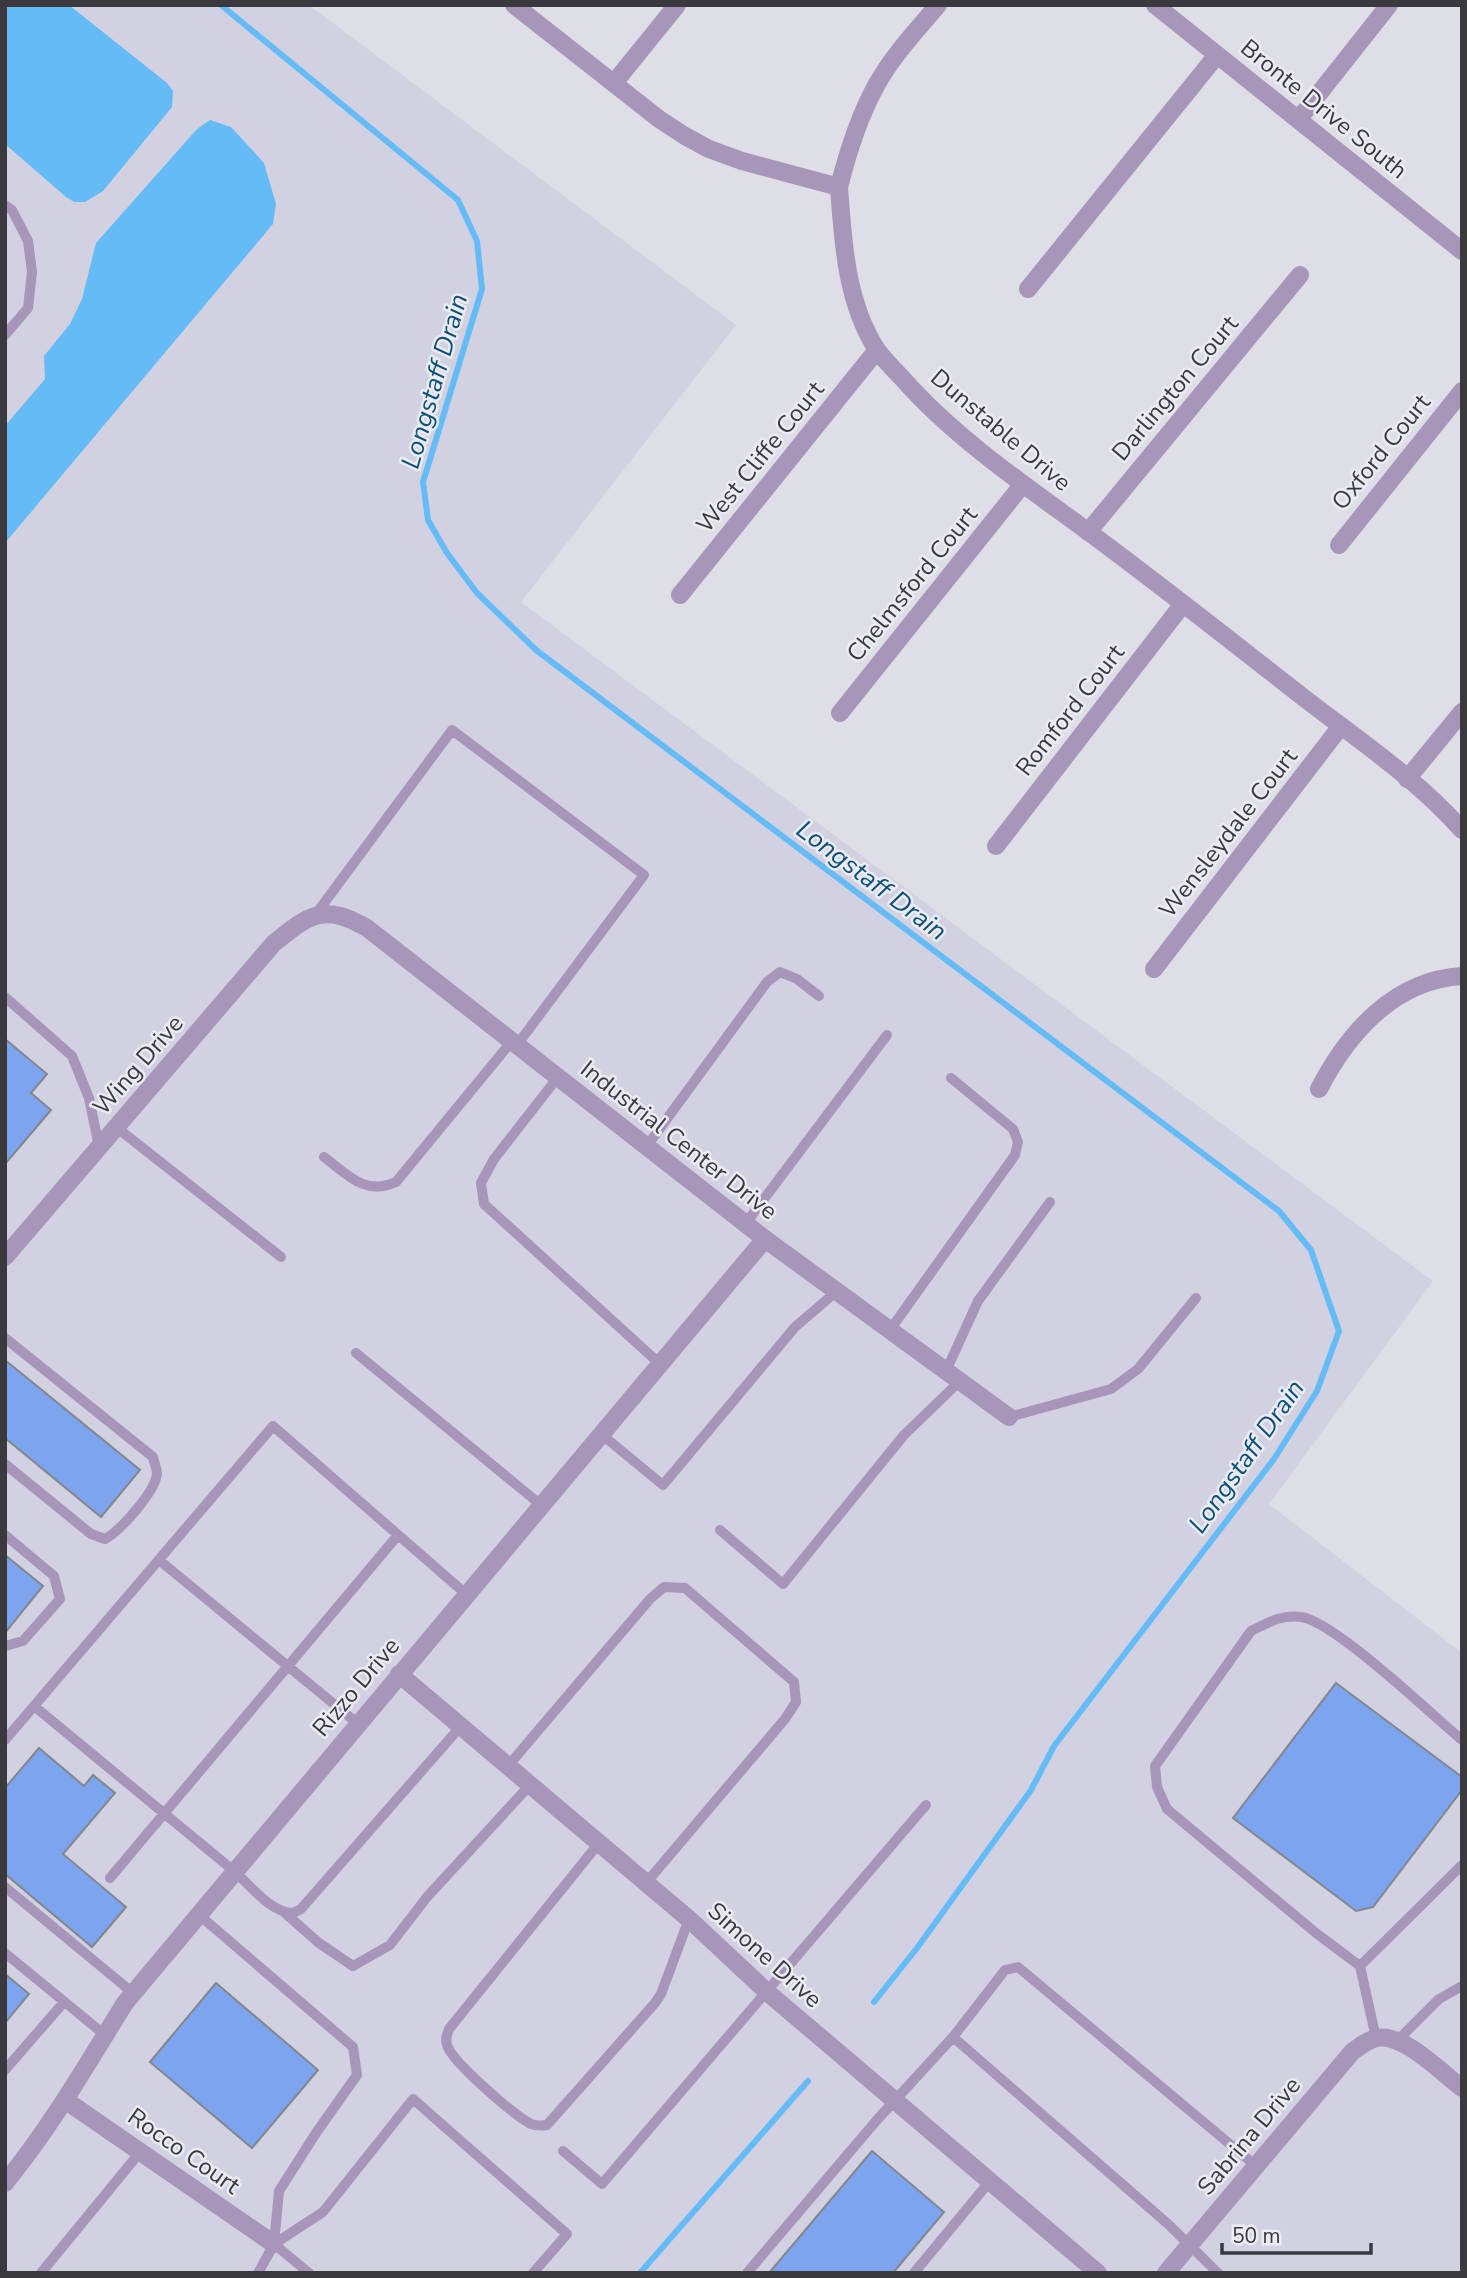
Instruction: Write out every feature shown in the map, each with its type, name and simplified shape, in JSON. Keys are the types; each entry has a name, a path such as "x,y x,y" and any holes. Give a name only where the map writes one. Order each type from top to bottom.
{"street":[{"path":"514,5 659,118 709,149 742,161 839,187 857,126 878,83 938,5"},
{"path":"614,83 677,5"},
{"name":"Bronte Drive South","path":"1155,5 1460,246"},
{"path":"1298,120 1389,5"},
{"path":"1028,289 1217,55"},
{"name":"Dunstable Drive","path":"839,187 843,247 849,280 860,314 877,350 914,392 1023,484 1341,726 1407,779 1462,830"},
{"name":"Darlington Court","path":"1088,532 1300,275"},
{"name":"West Cliffe Court","path":"680,595 877,350"},
{"name":"Oxford Court","path":"1339,545 1462,391"},
{"name":"Chelmsford Court","path":"840,713 1023,484"},
{"name":"Romford Court","path":"996,846 1183,604"},
{"path":"1407,779 1462,712"},
{"name":"Wensleydale Court","path":"1154,969 1341,726"},
{"name":"Industrial Center Drive","path":"316,915 330,913 347,916 367,928 765,1239 1009,1417"},
{"name":"Wing Drive","path":"5,1257 274,943 295,926 316,915"},
{"path":"1319,1089 1343,1047 1377,1012 1418,986 1462,976"},
{"name":"Rizzo Drive","path":"5,2183 30,2152 133,1993 765,1239"},
{"name":"Simone Drive","path":"399,1674 689,1919 767,1992 1098,2273"},
{"path":"1376,2038 1398,2040 1462,2088"},
{"name":"Sabrina Drive","path":"1166,2273 1352,2052 1376,2038"},
{"name":"Rocco Court","path":"65,2100 274,2244"}],"lane":[{"path":"5,205 12,210 27,242 32,272 28,308 5,335"},
{"path":"316,915 452,730 644,875 515,1043 396,1182 382,1189 371,1188 324,1157"},
{"path":"646,1146 766,982 780,972 797,979 819,996"},
{"path":"5,997 72,1056 89,1098 99,1147"},
{"path":"746,1223 887,1035"},
{"path":"558,1077 494,1159 481,1183 484,1204 660,1364"},
{"path":"890,1330 1015,1156 1018,1142 1013,1129 951,1078"},
{"path":"116,1127 281,1257"},
{"path":"720,1530 783,1584 953,1376 978,1301 1051,1202"},
{"path":"601,1434 663,1485 795,1327 837,1291"},
{"path":"1009,1417 1111,1389 1138,1369 1196,1298"},
{"path":"5,1338 153,1457 157,1474 148,1494 115,1534 105,1539 91,1534 5,1464"},
{"path":"356,1353 541,1505"},
{"path":"5,1740 273,1426 466,1594"},
{"path":"5,1535 54,1576 60,1599 23,1641 5,1646"},
{"path":"110,1878 398,1535"},
{"path":"159,1560 357,1723"},
{"path":"508,1766 650,1599 664,1587 685,1588 794,1682 796,1702 785,1719 646,1883"},
{"path":"1376,2038 1360,1966 1316,1933 1167,1809 1157,1787 1155,1766 1251,1631 1274,1618 1303,1616 1340,1636 1462,1741"},
{"path":"34,1706 261,1896 319,1943 353,1966 390,1945 427,1897 530,1785"},
{"path":"285,1913 300,1909 461,1726"},
{"path":"564,2151 602,2184 926,1805"},
{"path":"598,1843 449,2029 446,2037 447,2045 458,2062 518,2115 533,2124 547,2125 655,2003 661,1994 689,1919"},
{"path":"1360,1966 1462,1865"},
{"path":"5,1887 133,1993"},
{"path":"198,1914 353,2047 357,2075 279,2191 274,2244 258,2273"},
{"path":"5,1953 105,2035"},
{"path":"747,2273 953,2037 1005,1970 1018,1967 1256,2166"},
{"path":"1398,2040 1439,1999 1462,1986"},
{"path":"5,2070 64,2002"},
{"path":"953,2037 1168,2224 1218,2273"},
{"path":"274,2244 323,2213 413,2099 567,2234 534,2273"},
{"path":"41,2273 141,2151"},
{"path":"914,2273 990,2181"},
{"path":"274,2244 309,2273"}],"shaded area":[{"path":"5,5 309,5 736,325 521,602 1433,1281 1269,1504 1462,1653 1462,2273 5,2273"}],"water":[{"path":"5,5 69,5 167,83 173,91 172,107 103,191 85,202 74,202 66,197 5,144"},
{"path":"210,120 231,127 264,163 276,204 273,224 5,543 5,426 45,379 44,356 70,324 82,299 96,243 197,129"}],"building":[{"path":"5,1039 47,1074 31,1093 51,1110 5,1164"},
{"path":"5,1360 140,1470 101,1517 5,1438"},
{"path":"5,1555 43,1586 5,1633"},
{"path":"1336,1683 1462,1777 1462,1790 1373,1907 1356,1911 1233,1818"},
{"path":"39,1748 84,1786 93,1775 115,1793 63,1854 126,1907 92,1947 5,1874 5,1788"},
{"path":"5,1974 29,1994 5,2023"},
{"path":"216,1983 318,2070 252,2148 150,2062"},
{"path":"872,2151 944,2212 893,2273 769,2273"}],"waterway":[{"name":"Longstaff Drain","path":"221,5 458,200 477,241 482,289 423,482 428,520 447,553 477,593 536,650 1279,1211 1311,1250 1339,1331 1317,1391 1274,1459 1054,1746 1031,1790 917,1948 874,2002"},
{"path":"640,2273 808,2081"}]}
